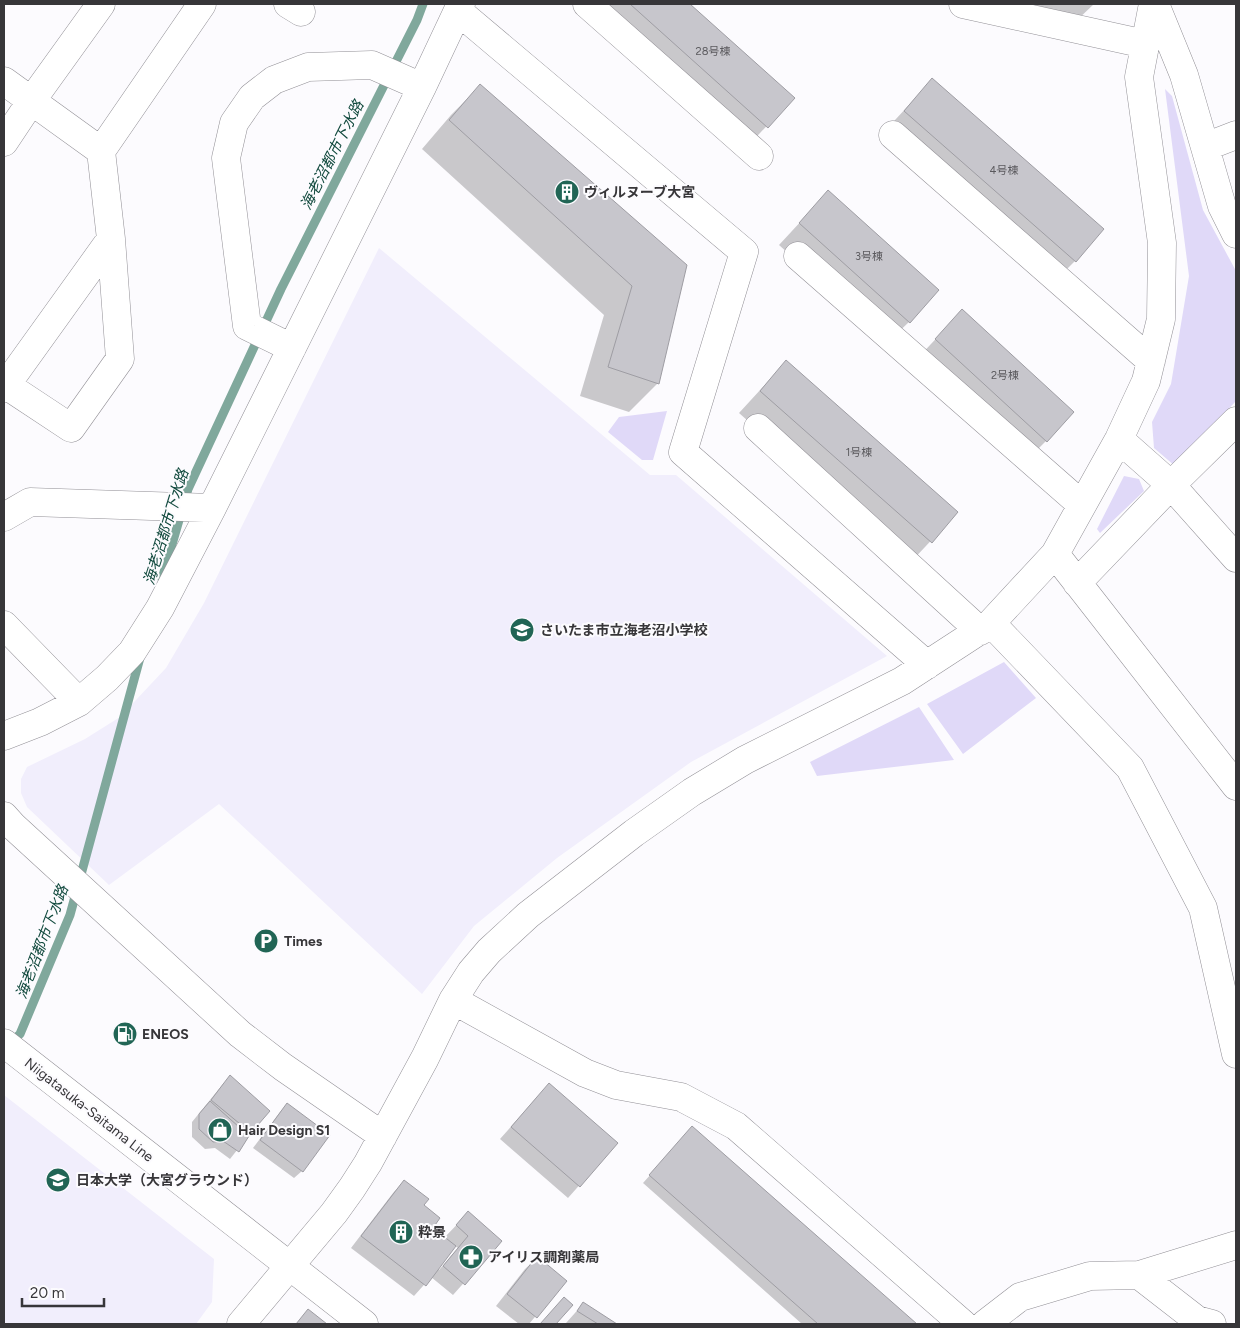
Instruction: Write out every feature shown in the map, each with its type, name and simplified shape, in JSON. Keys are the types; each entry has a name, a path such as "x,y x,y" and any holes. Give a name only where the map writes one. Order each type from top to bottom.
{"street":[{"path":"4,142 101,4"},
{"path":"111,239 5,386 71,428 120,359 111,239 101,151 202,4"},
{"path":"586,4 759,156"},
{"path":"963,4 1145,44"},
{"path":"241,1324 352,1188 383,1136 425,1058 453,1000 471,972 489,950 528,915 634,833 692,792 745,760 902,681 985,627 1055,554 1120,438 1146,381 1161,319 1162,243 1139,77 1154,4"},
{"path":"1154,4 1184,75 1222,206 1236,234"},
{"path":"4,736 40,722 79,702 107,678 132,652 160,608 422,88 459,8 744,252 683,452 927,665"},
{"path":"292,348 247,326 226,158 234,123 252,97 274,80 308,67 372,65 422,88"},
{"path":"4,81 101,151"},
{"path":"893,135 1151,360"},
{"path":"1205,147 1236,135"},
{"path":"798,256 1082,506"},
{"path":"1077,583 1171,485 1236,421"},
{"path":"758,428 985,627 1130,768 1203,908 1236,1054"},
{"path":"1120,438 1230,540"},
{"path":"4,517 30,502 212,508"},
{"path":"1055,554 1236,786"},
{"path":"4,624 79,702"},
{"path":"4,816 12,826 240,1034 283,1067 383,1136"},
{"path":"453,1000 585,1073 616,1085 681,1097 736,1126 963,1324"},
{"name":"Niigatasuka-Saitama Line","path":"4,1043 364,1324"},
{"path":"985,1324 1020,1297 1090,1276 1139,1274 1236,1245"},
{"path":"1139,1274 1197,1320 1212,1324"}],"shaded area":[{"path":"1165,89 1172,96 1203,210 1236,271 1236,401 1175,466 1154,448 1152,422 1171,384 1189,276"},
{"name":"さいたま市立海老沼小学校","path":"379,248 650,475 676,475 887,656 691,762 557,858 474,926 422,994 219,804 109,885 27,807 21,793 21,779 27,767 85,739 120,717 166,668 204,603"},
{"path":"667,411 653,460 642,460 608,432 619,417"},
{"path":"1124,476 1139,479 1144,491 1100,533 1097,529"},
{"path":"1004,662 1036,698 963,754 927,704"},
{"path":"919,707 954,760 817,776 810,762"},
{"name":"日本大学（大宮グラウンド）","path":"4,1095 214,1259 212,1302 196,1324 4,1324"}],"building":[{"path":"630,4 690,4 795,98 768,128"},
{"path":"932,78 1104,229 1076,262 904,111"},
{"name":"ヴィルヌーブ大宮","path":"480,84 687,265 659,384 608,367 632,286 449,120"},
{"path":"828,190 939,290 910,323 799,223"},
{"path":"962,309 1074,412 1047,442 935,339"},
{"path":"786,360 958,512 932,543 760,391"},
{"path":"230,1075 270,1111 251,1133 211,1100"},
{"path":"549,1083 618,1143 580,1187 511,1127"},
{"path":"210,1101 249,1136 239,1152 223,1141 213,1142 199,1129 199,1114"},
{"path":"287,1103 330,1135 303,1172 260,1140"},
{"path":"692,1126 917,1324 818,1324 649,1175"},
{"name":"粋景","path":"404,1180 429,1199 424,1205 440,1218 433,1228 456,1246 426,1286 361,1236"},
{"path":"468,1211 502,1241 465,1285 443,1266 468,1236 456,1225"},
{"path":"537,1256 567,1281 537,1318 507,1294"},
{"path":"564,1297 573,1305 556,1324 540,1324"},
{"path":"583,1302 617,1324 598,1324 577,1311"},
{"path":"308,1309 327,1324 296,1324"}],"waterway":[{"name":"海老沼都市下水路","path":"162,579 188,489 281,289 417,20 423,4"},
{"name":"海老沼都市下水路","path":"9,1044 20,1034 70,915 141,654"}],"place":[{"name":"ヴィルヌーブ大宮","path":"567,192"},
{"name":"さいたま市立海老沼小学校","path":"522,630"},
{"name":"Times","path":"266,941"},
{"name":"ENEOS","path":"125,1034"},
{"name":"Hair Design S1","path":"220,1130"},
{"name":"日本大学（大宮グラウンド）","path":"58,1180"},
{"name":"粋景","path":"401,1232"},
{"name":"アイリス調剤薬局","path":"471,1257"}]}
